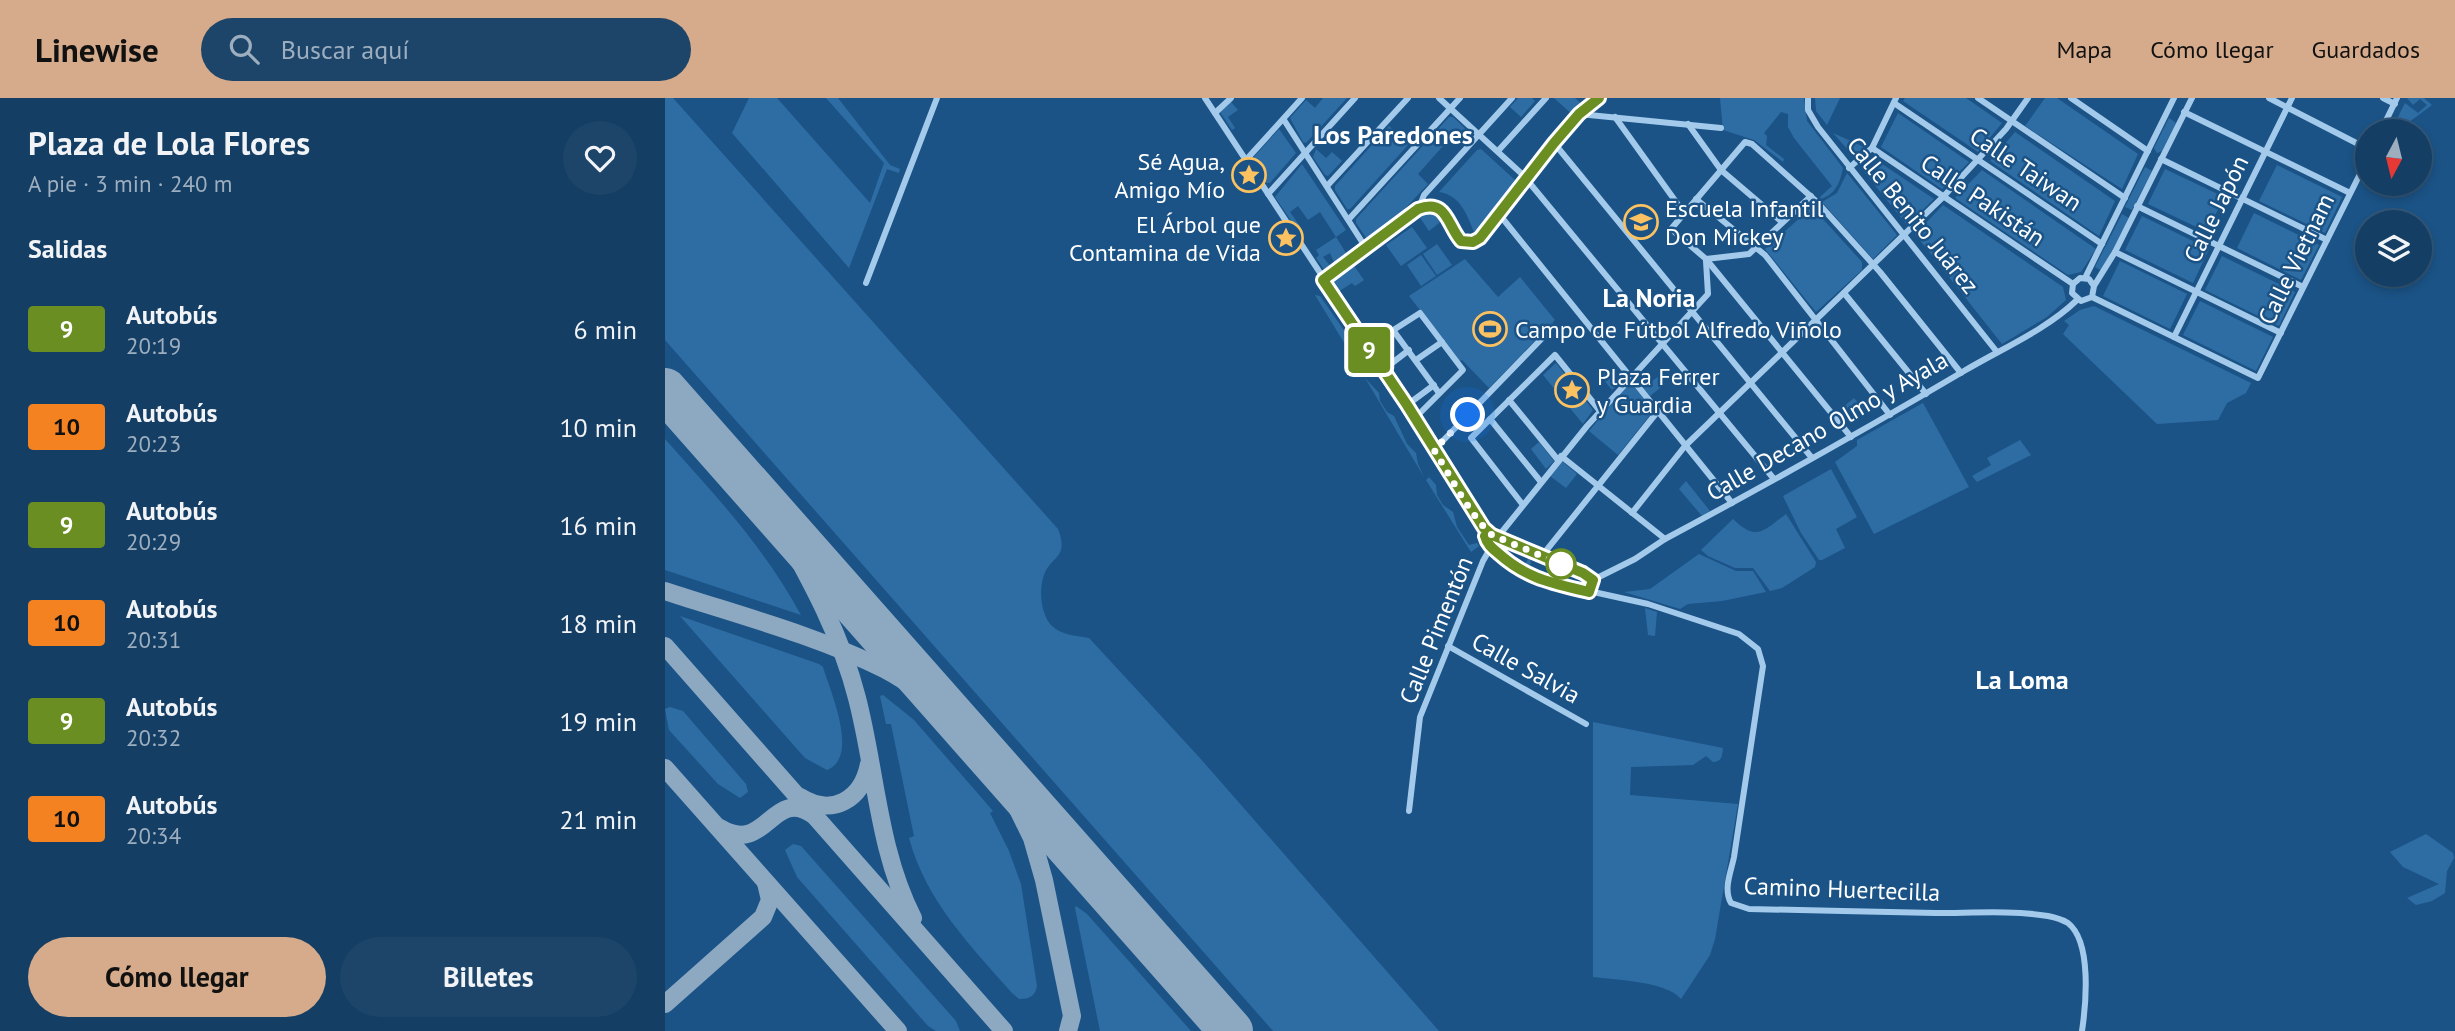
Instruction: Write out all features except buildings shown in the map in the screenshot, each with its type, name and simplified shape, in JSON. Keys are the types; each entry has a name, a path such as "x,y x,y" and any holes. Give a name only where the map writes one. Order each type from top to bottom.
{"street":[{"path":"866,283 937,98"},
{"path":"1206,98 1407,405 1484,528 1497,538 1583,573 1593,580 1589,592 1539,580 1522,572 1491,547 1486,541 1484,528"},
{"path":"1215,113 1231,98"},
{"path":"1245,161 1302,98"},
{"path":"1268,194 1355,98"},
{"path":"1327,186 1408,98"},
{"path":"1439,98 1527,179 1775,479"},
{"path":"1349,219 1460,98"},
{"path":"1418,209 1424,195 1512,98"},
{"path":"1498,151 1546,98"},
{"path":"1323,280 1425,206 1440,208 1446,214 1455,234 1466,242 1480,238 1554,143 1579,114 1599,98"},
{"name":"Calle Benito Juárez","path":"1808,98 1808,110 1818,127 1997,352"},
{"path":"1978,98 2125,198"},
{"path":"1632,513 1685,446 1943,197 2013,121 2028,98"},
{"path":"2071,98 2148,151"},
{"path":"2170,99 2148,151 2085,278 2073,284 2072,293 2077,300 2085,301 2092,297 2094,286 2115,252 2192,98"},
{"path":"2269,98 2355,142"},
{"name":"Calle Japón","path":"2174,337 2292,98"},
{"path":"2383,98 2396,101 2387,119"},
{"path":"1849,168 1872,148 1895,101"},
{"name":"Calle Taiwan","path":"1895,101 2102,244"},
{"path":"2185,112 2350,193"},
{"path":"1579,114 1721,128"},
{"path":"1615,117 1684,213"},
{"path":"1284,120 1366,248"},
{"path":"1688,124 1721,170 1782,222"},
{"path":"1851,437 1706,259 1671,229 1745,142 1752,144 1811,196 1874,264 1961,373"},
{"path":"1554,143 1812,458"},
{"name":"Calle Pakistán","path":"1872,148 2073,284"},
{"path":"2161,159 2327,240"},
{"name":"Calle Vietnam","path":"2174,337 2258,378 2355,183"},
{"path":"1706,259 1749,254 1811,196"},
{"path":"1696,199 1765,256 1890,415"},
{"path":"2137,206 2303,287"},
{"path":"1499,214 1732,503"},
{"path":"2115,252 2281,332"},
{"path":"1497,538 1599,411 1708,294 1706,259"},
{"path":"2085,278 2094,286"},
{"path":"1844,293 1926,394"},
{"path":"2092,297 2174,337"},
{"name":"Calle Decano Olmo y Ayala","path":"1593,580 1890,415 2068,309 2077,300"},
{"path":"1367,347 1420,313 1463,370 1415,418"},
{"path":"1434,450 1553,327"},
{"path":"1394,330 1439,393"},
{"path":"1416,360 1442,342"},
{"path":"1383,370 1409,351"},
{"path":"1523,505 1471,438 1555,355 1599,411"},
{"path":"1407,405 1434,385"},
{"path":"1509,400 1560,458 1665,539"},
{"path":"1541,556 1658,411"},
{"path":"1490,419 1541,482"},
{"name":"Calle Pimentón","path":"1409,811 1420,717 1491,547"},
{"name":"Camino Huertecilla","path":"1589,592 1681,614 1739,634 1758,649 1763,666 1727,887 1731,903 1749,909 1994,913 2049,916 2067,922 2076,933 2081,947 2085,975 2086,1007 2082,1031"},
{"name":"Calle Salvia","path":"1448,646 1586,724"}],"shaded area":[{"path":"665,98 673,98 1058,529 1062,546 1046,571 1041,590 1043,610 1052,626 1065,633 1089,638 1199,757 1439,1031 1273,1031 665,340"},
{"path":"749,98 777,98 870,203 884,163 826,98 838,98 890,165 900,169 899,173 887,169 849,268 732,133"},
{"path":"1323,98 1347,98 1306,143 1303,142 1290,118 1306,100 1315,108"},
{"path":"1518,98 1532,98 1535,101 1521,117 1510,107"},
{"path":"1554,98 1575,98 1584,106 1574,116"},
{"path":"1720,98 1804,98 1807,121 1843,168 1834,191 1821,199 1832,186 1794,138 1788,127 1788,114 1781,112 1764,133 1767,136 1766,145 1784,159 1783,162 1754,140 1723,130"},
{"path":"1815,98 1840,98 1827,125 1816,111"},
{"path":"1905,98 1966,98 2002,123 1978,152 1903,101"},
{"path":"2045,98 2057,98 2138,154 2122,189 2025,126"},
{"path":"2407,98 2424,98 2432,105 2413,119 2397,119 2405,103 2418,113 2427,105 2420,99 2413,105"},
{"path":"1231,102 1238,110 1228,117 1235,128 1232,130 1220,112"},
{"path":"1898,113 1969,162 1942,189 1881,147"},
{"path":"1449,117 1453,117 1470,133 1470,137 1462,146 1451,137 1418,174 1428,184 1387,228 1371,240 1367,239 1356,219"},
{"path":"2169,118 2176,123 2162,151 2157,153 2154,148"},
{"path":"1389,126 1409,144 1350,209 1347,209 1335,186"},
{"path":"1279,129 1296,153 1270,183 1266,183 1252,159"},
{"path":"2015,132 2115,201 2099,236 1990,161"},
{"path":"1833,133 1864,147 1853,157 1851,148 1848,150"},
{"path":"1316,149 1326,158 1332,152 1342,161 1328,176 1313,157"},
{"path":"1481,149 1516,181 1517,185 1504,197 1506,199 1476,237 1459,203 1447,194 1439,192 1477,150"},
{"path":"1872,157 1934,199 1907,225 1861,168"},
{"path":"1302,164 1346,230 1336,237 1320,212 1308,220 1298,206 1290,212 1300,226 1296,228 1275,197"},
{"path":"2277,165 2342,197 2325,233 2259,201"},
{"path":"2145,167 2152,171 2132,210 2125,207"},
{"path":"2165,169 2224,197 2207,232 2148,204"},
{"path":"1982,170 2096,249 2081,272 2068,275 1955,198"},
{"path":"1847,173 1897,235 1873,259 1822,202 1837,193"},
{"path":"1943,205 2063,287 2066,300 2047,317 2002,344 1915,234"},
{"path":"1812,207 1862,262 1862,270 1816,312 1765,249"},
{"path":"1427,211 1437,212 1444,219 1429,231 1419,216"},
{"path":"2254,213 2319,245 2301,280 2237,248"},
{"path":"2122,214 2129,218 2102,271 2095,267"},
{"path":"2142,216 2209,249 2193,283 2125,250"},
{"path":"1412,227 1427,248 1401,266 1386,245"},
{"path":"1336,237 1348,256 1335,265 1330,253 1323,257 1331,267 1325,271 1316,258 1319,255 1316,250"},
{"path":"1437,244 1452,265 1437,275 1423,254"},
{"path":"1421,255 1436,276 1421,286 1407,265"},
{"path":"2222,256 2295,292 2279,326 2205,290"},
{"name":"Campo de Fútbol Alfredo Viñolo","path":"1465,259 1498,297 1520,277 1555,320 1489,388 1460,361 1409,296"},
{"path":"2120,261 2187,294 2170,329 2103,296"},
{"path":"1352,263 1364,280 1355,286 1352,283 1338,292 1333,277"},
{"path":"1315,295 1320,296 1348,336 1348,343 1362,372"},
{"path":"2200,301 2273,337 2256,371 2183,335"},
{"path":"2094,306 2251,383 2246,393 2227,403 2218,420 2157,424 2063,334 2069,325 2064,321 2080,310"},
{"name":"Plaza Ferrer y Guardia","path":"1556,363 1593,410 1583,424 1543,375"},
{"path":"1607,367 1619,383 1612,390 1599,374"},
{"path":"1659,376 1665,384 1650,396 1643,388"},
{"path":"1365,378 1379,393 1380,401 1387,412 1394,416 1407,444 1416,453 1424,477"},
{"path":"1630,382 1654,410 1618,455 1589,431"},
{"path":"1854,398 1859,404 1840,419 1836,413"},
{"path":"1923,403 1969,487 1874,534 1835,462 1857,446 1857,440"},
{"path":"665,439 755,544 801,615 665,570"},
{"path":"2020,440 2031,455 1977,482 1972,476 1991,465 1987,458"},
{"path":"1539,442 1554,461 1546,469 1531,449"},
{"path":"1562,461 1577,474 1566,488 1550,476"},
{"path":"1831,469 1857,517 1836,529 1845,548 1819,560 1801,533 1783,496"},
{"path":"1429,477 1436,485 1437,495 1443,505 1453,512 1457,527 1469,545 1477,543 1479,546 1471,552 1426,480"},
{"path":"1686,481 1710,511 1702,516 1679,489"},
{"path":"1786,514 1816,562 1815,567 1782,588 1770,591 1753,568 1735,568 1701,550 1733,519 1748,530 1760,532"},
{"path":"1488,536 1530,555 1531,564 1522,568 1497,548","holes":["1505,547 1529,557 1525,565 1503,551"]},
{"path":"1699,554 1736,571 1753,571 1766,592 1722,601 1688,604 1680,609 1624,592 1650,589"},
{"path":"1645,608 1657,612 1655,636 1648,635"},
{"path":"680,616 823,667 840,723 841,752 837,763 827,770 805,758"},
{"path":"883,695 914,720 993,811 990,813 1009,851 1021,884 1037,986 1029,998 1019,999 1012,993 951,921 926,882 909,838 914,836 891,724 886,724 880,696"},
{"path":"670,707 683,711 746,784 748,792 740,798 718,784 669,730 665,709"},
{"path":"1593,722 1723,748 1718,761 1713,762 1706,756 1693,765 1631,767 1630,795 1738,804 1715,939 1710,955 1681,999 1664,988 1653,985 1593,977"},
{"path":"2426,834 2453,853 2454,858 2447,871 2445,893 2432,901 2416,905 2407,898 2439,884 2403,867 2390,852"},
{"path":"793,844 801,846 956,1021 960,1031 936,1031 928,1026 797,877 785,850"},
{"path":"1076,906 1087,914 1191,1031 1100,1031"}],"taxiway":[{"path":"774,514 832,626 850,673 885,838 901,892 913,918"},
{"path":"665,591 776,626 858,657 904,681 958,723"},
{"path":"665,646 1004,1031"},
{"path":"987,754 1032,838 1044,880 1072,1016 1068,1031"},
{"path":"800,797 823,805 844,802 860,787 869,764"},
{"path":"665,768 898,1031"},
{"path":"720,828 736,834 748,834 787,809 798,808 812,814"},
{"path":"665,1004 763,917 770,900 766,883"}],"runway":[{"path":"665,390 1231,1031"}],"bus line":[{"name":"9","path":"1485,536 1491,547 1522,572 1539,580 1589,592 1593,580 1583,573 1527,551 1492,535 1484,528 1407,405 1323,280 1425,206 1440,208 1461,241 1473,242 1480,238 1554,143 1579,114 1599,98"}],"place":[{"name":"Sé Agua, Amigo Mío","path":"1249,175"},
{"name":"Escuela Infantil Don Mickey","path":"1641,222"},
{"name":"El Árbol que Contamina de Vida","path":"1286,238"},
{"name":"Campo de Fútbol Alfredo Viñolo","path":"1490,329"},
{"name":"Plaza Ferrer y Guardia","path":"1572,390"}],"district":[{"name":"Los Paredones","path":"1393,134"},
{"name":"La Noria","path":"1649,297"},
{"name":"La Loma","path":"2022,679"}],"route":[{"path":"1468,415 1434,450 1484,528 1492,535 1561,564"}]}
